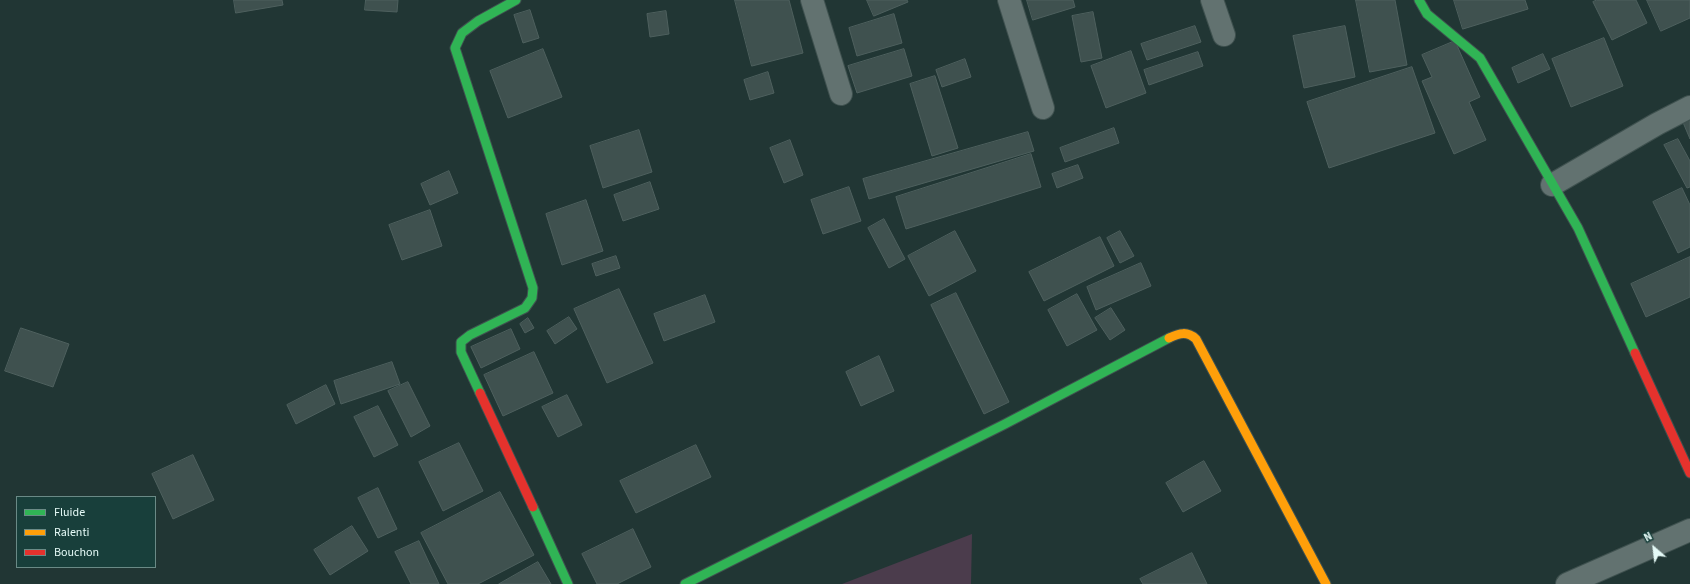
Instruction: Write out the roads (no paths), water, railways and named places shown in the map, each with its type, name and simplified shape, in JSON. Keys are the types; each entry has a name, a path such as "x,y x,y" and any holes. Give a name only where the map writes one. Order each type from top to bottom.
{"street":[{"path":"516,0 478,21 462,33 455,48 533,288 532,298 526,308 470,335 461,342 461,352 568,584"},
{"path":"812,0 841,94"},
{"path":"1009,0 1042,108"},
{"path":"1212,0 1224,35"},
{"path":"1419,0 1427,14 1480,58 1578,228 1690,473"},
{"path":"1552,185 1657,124 1690,107"},
{"path":"685,584 1005,424 1179,333 1190,334 1196,339 1326,584"},
{"path":"1567,584 1690,530"}]}
